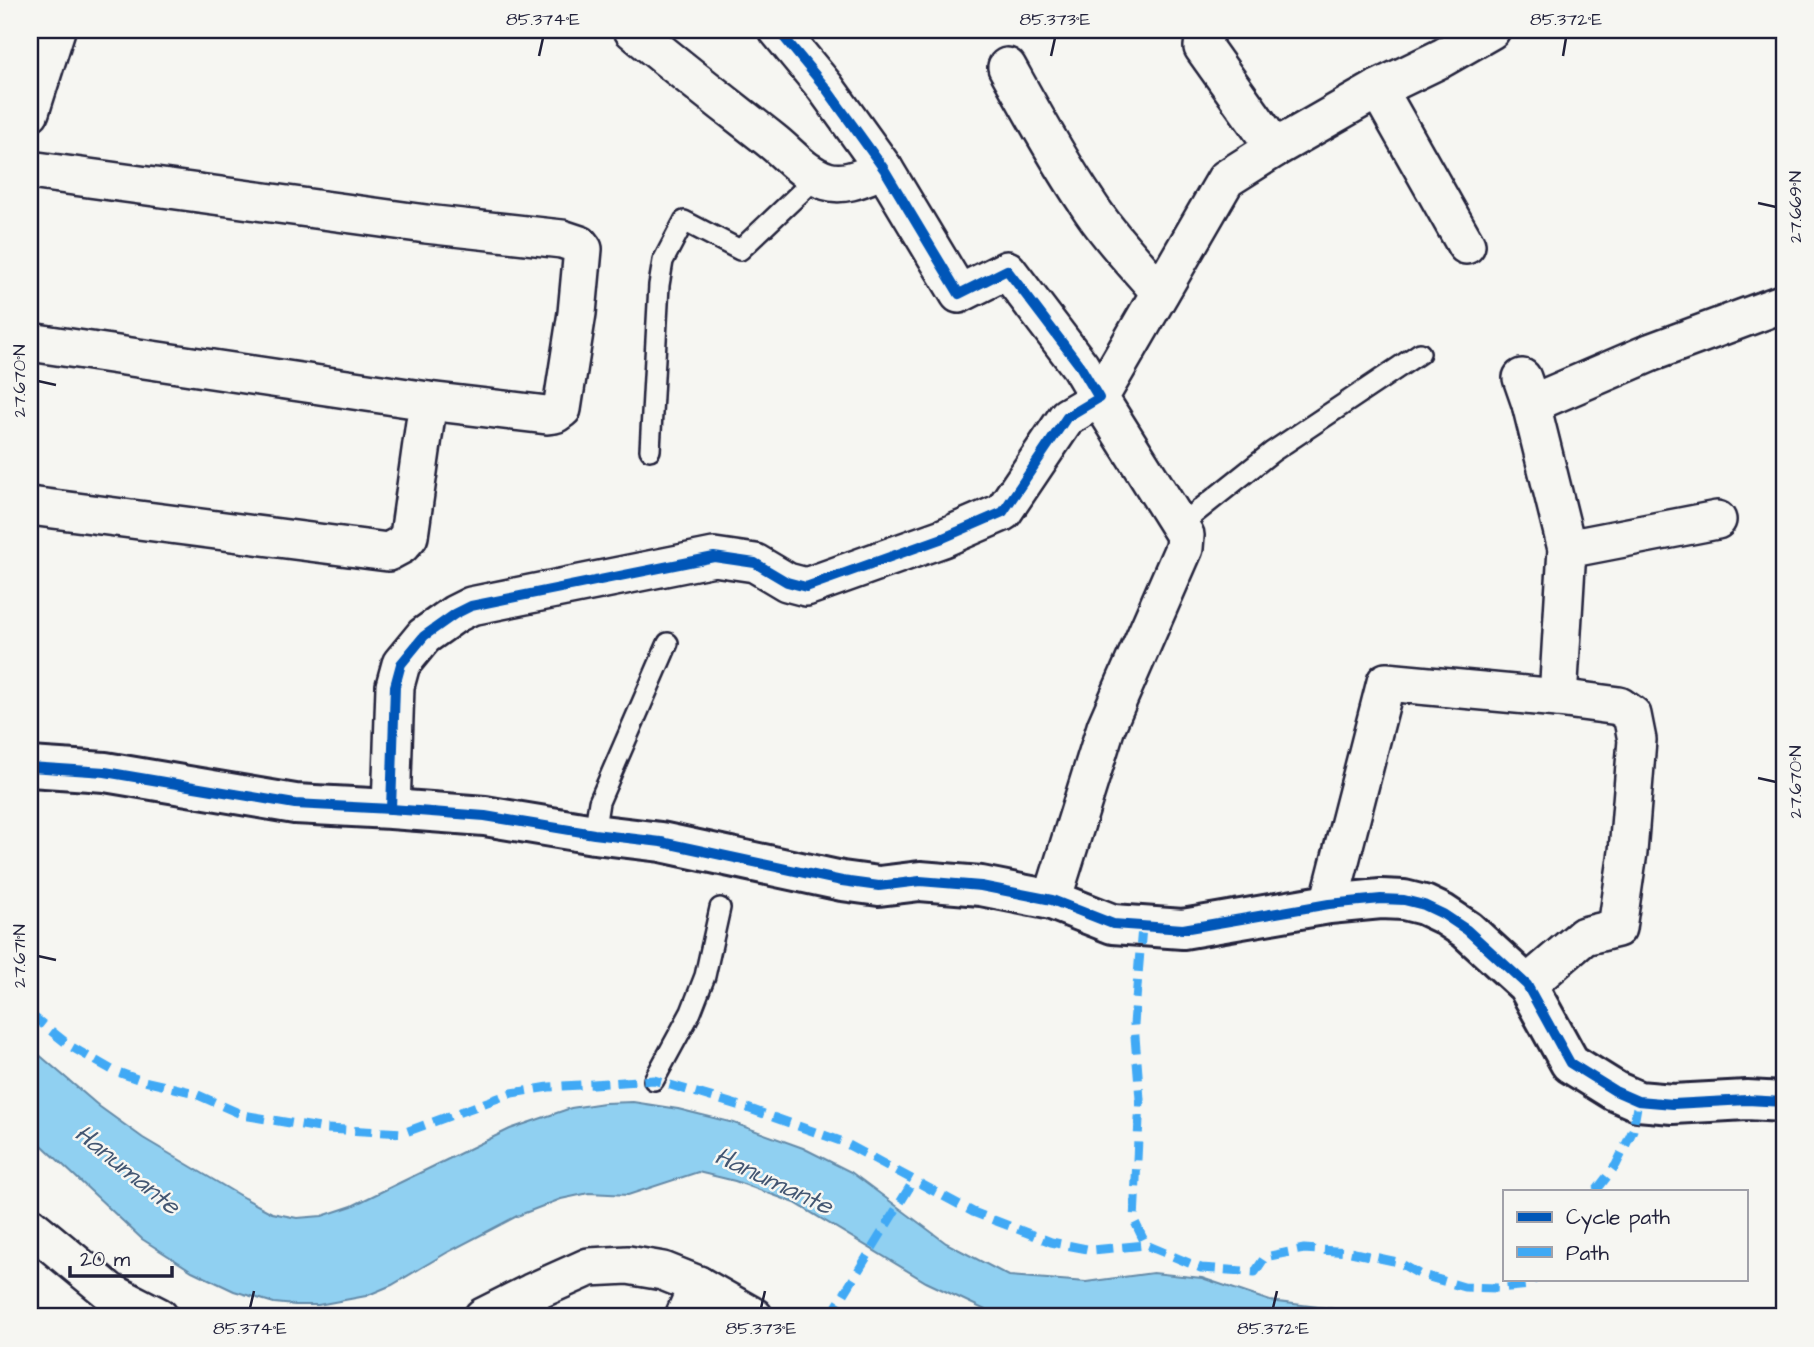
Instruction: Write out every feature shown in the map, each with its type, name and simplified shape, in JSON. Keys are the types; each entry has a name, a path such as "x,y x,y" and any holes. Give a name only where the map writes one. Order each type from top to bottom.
{"street":[{"path":"30,112 56,30"},
{"path":"633,30 809,173 830,182 845,182 884,169"},
{"path":"778,30 825,87 884,169 959,294 1007,270 1080,366 1185,535 1184,548 1106,727 1052,900"},
{"path":"1205,30 1203,47 1276,148"},
{"path":"391,808 394,686 401,664 424,636 455,614 471,606 713,556 755,563 787,582 806,587 943,538 1003,512 1067,417 1098,398 1226,179 1378,89 1435,44 1491,30"},
{"path":"1007,67 1087,203 1160,292"},
{"path":"1378,89 1465,245"},
{"path":"30,170 426,224 562,239 580,245 583,249 577,313 562,409 555,414 428,401 30,342"},
{"path":"1558,698 1567,550 1526,391 1652,352 1784,303"},
{"path":"30,506 388,552 401,545 409,536 428,401"},
{"path":"1567,550 1717,520"},
{"path":"1329,904 1386,682 1619,706 1632,715 1637,740 1628,852 1618,928 1584,936 1527,985"},
{"path":"30,767 105,772 295,804 391,808 485,817 684,846 842,881 879,886 920,881 981,886 1052,900 1113,924 1183,929 1329,904 1381,898 1404,900 1443,914 1466,930 1527,985 1570,1063 1615,1091 1638,1101 1672,1104 1747,1100 1784,1102"},
{"path":"30,1226 110,1292 159,1317"},
{"path":"483,1317 589,1268 628,1265 663,1271 691,1301 754,1317"}],"lane":[{"path":"650,450 659,285 663,261 684,221 740,250 817,177"},
{"path":"1179,526 1272,452 1420,353"},
{"path":"594,834 598,802 668,643"},
{"path":"654,1080 691,1012 705,976 720,908"}],"water":[{"name":"Hanumante","path":"30,1047 100,1107 143,1138 272,1213 297,1218 322,1216 352,1206 510,1129 571,1108 633,1102 678,1109 734,1123 803,1148 851,1172 946,1243 1009,1276 1086,1282 1153,1273 1202,1278 1270,1301 1350,1311 1369,1317 1000,1317 926,1282 795,1203 735,1181 698,1172 628,1195 589,1193 561,1199 517,1216 392,1285 366,1296 318,1305 274,1303 234,1291 192,1271 142,1239 30,1134"},
{"path":"1590,1313 1627,1317 1540,1317 1547,1316"}],"marked path":[{"path":"1142,927 1134,1024 1140,1099 1134,1220 1146,1245 1201,1268 1255,1272 1265,1257 1304,1249 1350,1252 1398,1262 1419,1274 1464,1287 1501,1288 1529,1285 1533,1280"},
{"path":"30,1014 70,1046 112,1070 140,1080 191,1092 243,1115 326,1129 403,1133 512,1093 549,1087 654,1080 747,1108 843,1142 973,1212 1051,1242 1092,1250 1146,1245"},
{"path":"1597,1190 1616,1165 1633,1130 1638,1101"},
{"path":"830,1317 914,1180"}],"cycle path":[{"path":"391,809 395,686 401,664 424,636 455,614 471,606 714,557 755,563 787,582 806,587 943,538 1003,512 1067,417 1099,398 1080,366 1007,270 959,294 884,169 825,87 778,30"},
{"path":"30,767 105,772 295,804 485,816 661,842 842,881 879,886 920,881 981,886 1052,900 1113,924 1183,929 1329,904 1381,899 1404,900 1443,914 1467,930 1527,985 1570,1063 1615,1091 1638,1101 1673,1104 1747,1100 1784,1102"}]}
